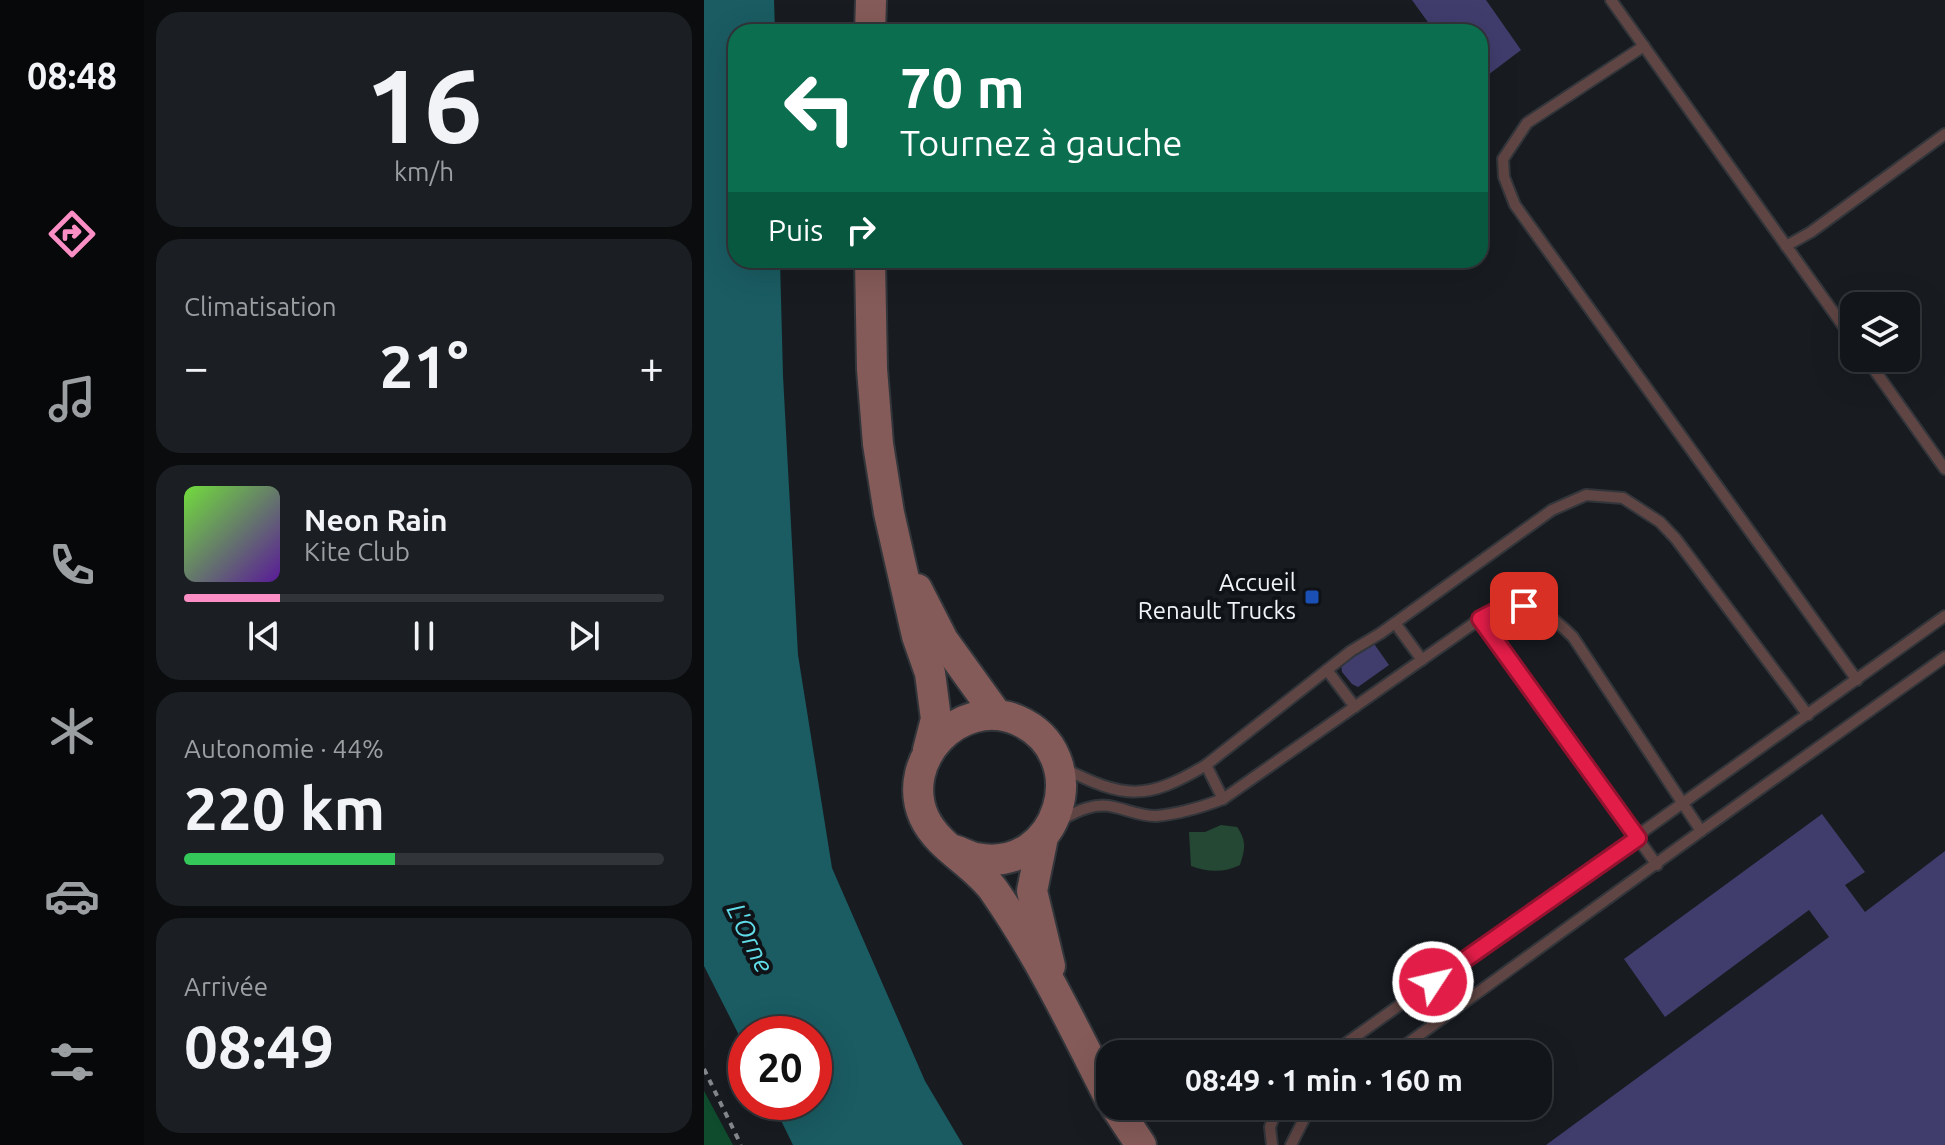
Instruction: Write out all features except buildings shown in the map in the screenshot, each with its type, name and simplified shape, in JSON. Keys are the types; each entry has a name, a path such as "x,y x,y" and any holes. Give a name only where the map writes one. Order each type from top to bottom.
{"street":[{"path":"870,24 871,0"},
{"path":"870,268 872,369 878,444 889,513 917,636 930,673 936,719 920,773 918,795 924,817 936,836 980,872 995,892 1056,991 1096,1071"},
{"path":"900,554 943,640 997,715"},
{"path":"927,752 940,736 957,724 976,716 997,715 1015,719 1035,730 1050,747 1059,766 1062,786 1060,806 1047,831 1032,891 1056,991"},
{"path":"954,850 976,858 1000,859 1023,852 1047,831"},
{"path":"1124,1120 1141,1145"}],"lane":[{"path":"1611,0 1840,321"},
{"path":"1644,46 1527,123 1503,159 1504,177 1515,205 1857,680"},
{"path":"1786,246 1811,232 1945,134"},
{"path":"1876,372 1945,469"},
{"path":"1059,766 1094,784 1132,792 1163,788 1206,765 1327,670 1552,510 1586,495 1623,498 1651,515 1676,539 1808,715"},
{"path":"1047,831 1076,811 1099,805 1156,816 1199,808 1223,799 1480,619 1505,606 1524,606 1558,622 1573,637 1701,831"},
{"path":"1351,1040 1945,616"},
{"path":"1480,619 1657,865"},
{"path":"1395,623 1422,660"},
{"path":"1413,1040 1945,657"},
{"path":"1327,670 1355,707"},
{"path":"1206,765 1223,799"},
{"path":"1272,1145 1270,1127 1273,1120"},
{"path":"1291,1145 1304,1120"}],"path":[{"path":"704,1069 741,1145"}],"green space":[{"path":"1221,825 1237,827 1240,832 1244,846 1240,865 1216,871 1191,866 1189,832 1205,832"},
{"path":"704,1091 733,1145 704,1145"}],"water":[{"name":"L'Orne","path":"704,0 774,0 775,24 728,24 728,268 780,268 798,655 832,868 925,1081 963,1145 793,1145 781,1120 832,1120 832,1016 729,1016 704,966"}],"place":[{"name":"Accueil Renault Trucks","path":"1312,597"}],"route":[{"path":"1433,982 1638,838 1480,619 1505,606 1524,606"}]}
